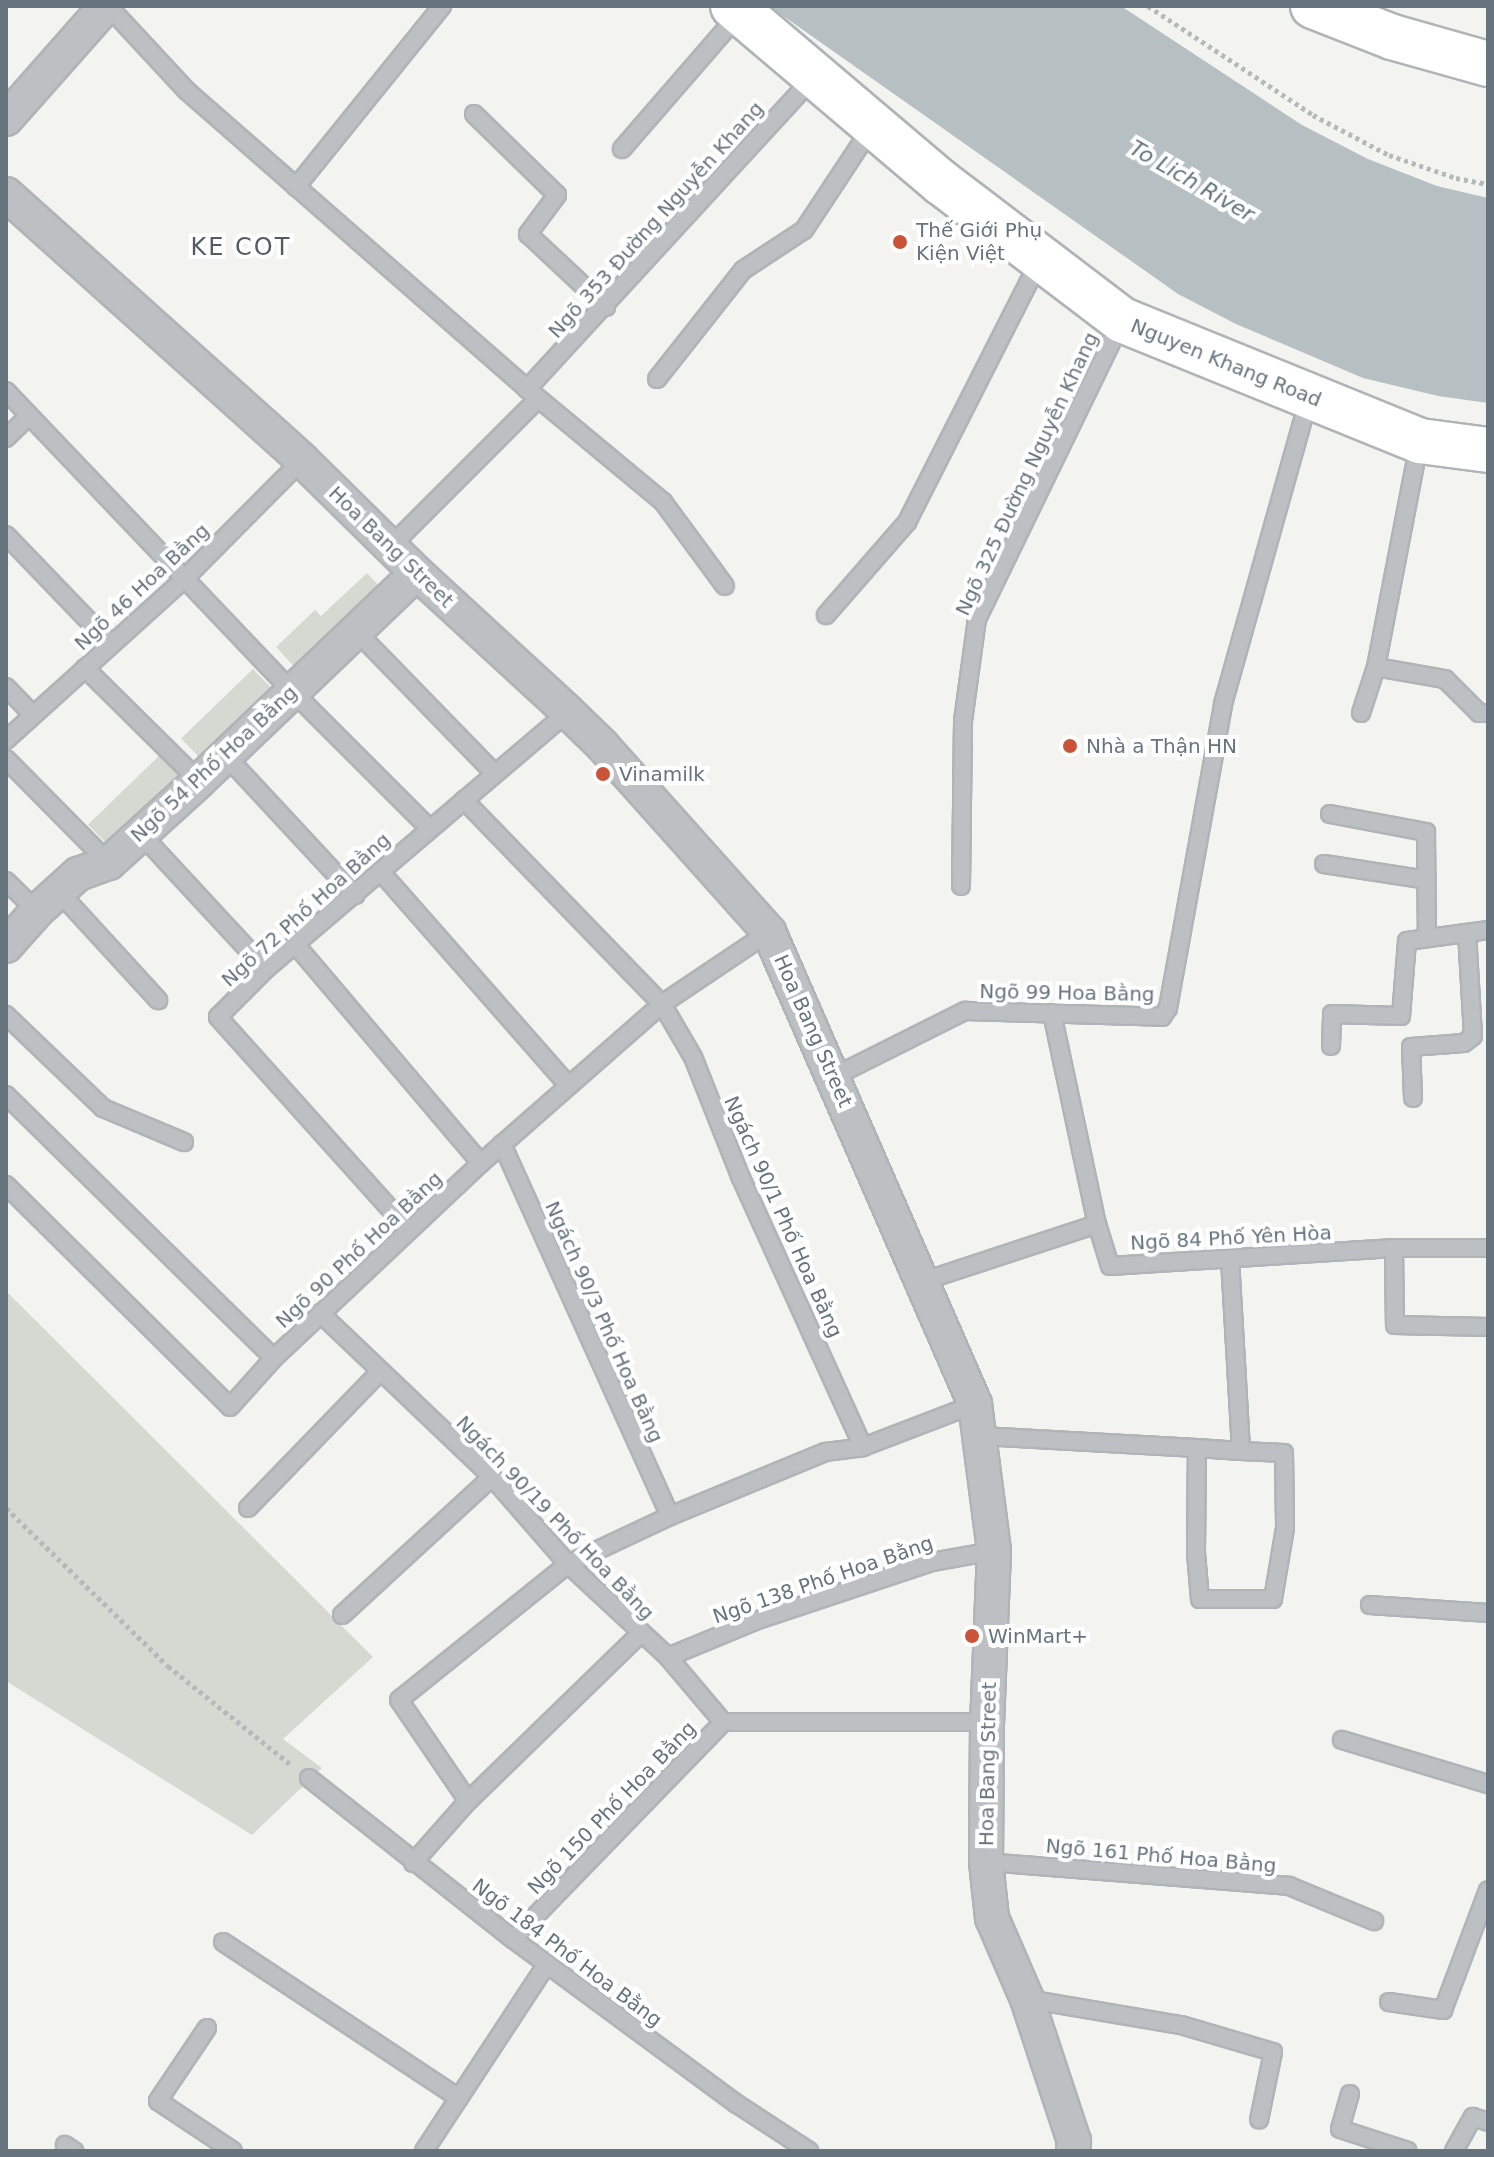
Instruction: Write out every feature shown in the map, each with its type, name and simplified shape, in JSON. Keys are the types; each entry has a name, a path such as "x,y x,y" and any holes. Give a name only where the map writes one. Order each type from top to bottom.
{"main road":[{"path":"1313,6 1392,37 1488,64"},
{"name":"Nguyen Khang Road","path":"737,9 873,125 1122,320 1420,441 1488,450"}],"street":[{"path":"6,119 107,6"},
{"name":"Hoa Bang Street","path":"6,194 302,460 417,573 568,712 602,745 769,932 924,1281 975,1404 994,1551 987,1722 986,1862 992,1918 1027,1999 1074,2141 1073,2151"},
{"name":"Ngõ 54 Phố Hoa Bằng","path":"6,946 78,874 109,863 358,633 417,573"}],"lane":[{"path":"107,6 187,91 533,394 663,502 725,586"},
{"path":"296,187 442,6"},
{"path":"622,149 737,9"},
{"name":"Ngõ 353 Đường Nguyễn Khang","path":"390,547 533,394 606,307 814,77"},
{"path":"474,114 557,195 528,234 606,307"},
{"path":"657,379 743,270 804,230 873,125"},
{"path":"826,615 907,522 1040,258"},
{"name":"Ngõ 325 Đường Nguyễn Khang","path":"961,886 963,721 977,619 1122,320"},
{"path":"6,391 292,691 429,828"},
{"name":"Ngõ 99 Hoa Bằng","path":"833,1077 965,1011 1162,1017 1168,1008 1223,704 1309,398"},
{"path":"6,438 28,417"},
{"path":"1361,713 1376,667 1420,441"},
{"name":"Ngõ 46 Hoa Bằng","path":"6,740 184,579 302,460"},
{"path":"6,535 110,643"},
{"path":"358,633 493,772"},
{"path":"1376,667 1445,679 1479,713 1488,713"},
{"path":"85,668 199,781"},
{"path":"8,694 32,714"},
{"name":"Ngõ 72 Phố Hoa Bằng","path":"409,1230 218,1017 266,969 355,895 493,772 568,712"},
{"path":"226,756 355,895"},
{"path":"6,759 109,863"},
{"name":"Ngách 90/1 Phố Hoa Bằng","path":"464,800 662,1004 693,1057 741,1178 863,1447"},
{"path":"1330,814 1426,832 1427,938"},
{"path":"1361,828 1427,841"},
{"path":"140,833 266,969"},
{"path":"1324,864 1427,880"},
{"path":"380,871 569,1086"},
{"path":"6,881 48,902 158,1000"},
{"path":"1331,1046 1332,1014 1401,1016 1407,941 1488,930"},
{"name":"Ngõ 90 Phố Hoa Bằng","path":"6,1185 230,1407 320,1313 502,1144 662,1004 769,932"},
{"path":"1413,1098 1411,1047 1464,1043 1473,1036 1467,933"},
{"path":"295,944 481,1163"},
{"name":"Ngõ 84 Phố Yên Hòa","path":"1052,1013 1097,1224 1110,1266 1394,1248 1488,1248"},
{"path":"6,1015 103,1108 184,1142"},
{"path":"6,1095 274,1358"},
{"name":"Ngách 90/3 Phố Hoa Bằng","path":"502,1144 670,1516"},
{"path":"924,1281 1097,1224"},
{"path":"1394,1248 1395,1325 1488,1327"},
{"path":"1230,1259 1241,1451"},
{"name":"Ngách 90/19 Phố Hoa Bằng","path":"320,1313 492,1477 568,1564 668,1657 723,1722"},
{"path":"248,1508 380,1372"},
{"path":"468,1801 399,1700 568,1564 670,1516 825,1452 863,1447 975,1404"},
{"path":"981,1436 1197,1448 1241,1451 1284,1453 1285,1528 1273,1599 1200,1599 1196,1553 1197,1448"},
{"path":"342,1615 492,1477"},
{"name":"Ngõ 138 Phố Hoa Bằng","path":"668,1657 755,1621 932,1562 994,1551"},
{"path":"1370,1605 1488,1613"},
{"path":"413,1863 468,1801 640,1634"},
{"name":"Ngõ 150 Phố Hoa Bằng","path":"513,1939 723,1722 987,1722"},
{"path":"1342,1740 1488,1784"},
{"name":"Ngõ 184 Phố Hoa Bằng","path":"309,1778 513,1939 737,2104 809,2151"},
{"name":"Ngõ 161 Phố Hoa Bằng","path":"986,1862 1289,1886 1374,1921"},
{"path":"1389,2002 1443,2010 1462,1967 1488,1890"},
{"path":"223,1942 459,2098"},
{"path":"424,2151 547,1964"},
{"path":"1027,1999 1181,2025 1273,2052 1259,2120"},
{"path":"207,2028 158,2101 233,2151"},
{"path":"1350,2094 1340,2129 1408,2151"},
{"path":"1454,2151 1473,2117 1488,2122"}],"path":[{"path":"1148,6 1313,115 1389,155 1456,178 1488,184"},
{"path":"6,1508 168,1666 309,1778"}],"shaded area":[{"path":"367,573 385,592 299,672 276,647 315,610 321,616"},
{"path":"253,669 278,695 206,764 181,738"},
{"path":"160,755 185,781 113,850 88,824"},
{"path":"6,1291 373,1657 283,1739 322,1768 252,1835 6,1681"}],"water":[{"name":"To Lich River","path":"769,6 1121,6 1302,125 1368,159 1437,186 1488,198 1488,403 1438,396 1363,378 1236,324 1178,294"}],"place":[{"name":"Thế Giới Phụ Kiện Việt","path":"900,242"},
{"name":"Nhà a Thận HN","path":"1070,746"},
{"name":"Vinamilk","path":"603,774"},
{"name":"WinMart+","path":"972,1636"}],"district":[{"name":"KE COT","path":"241,248"}]}
